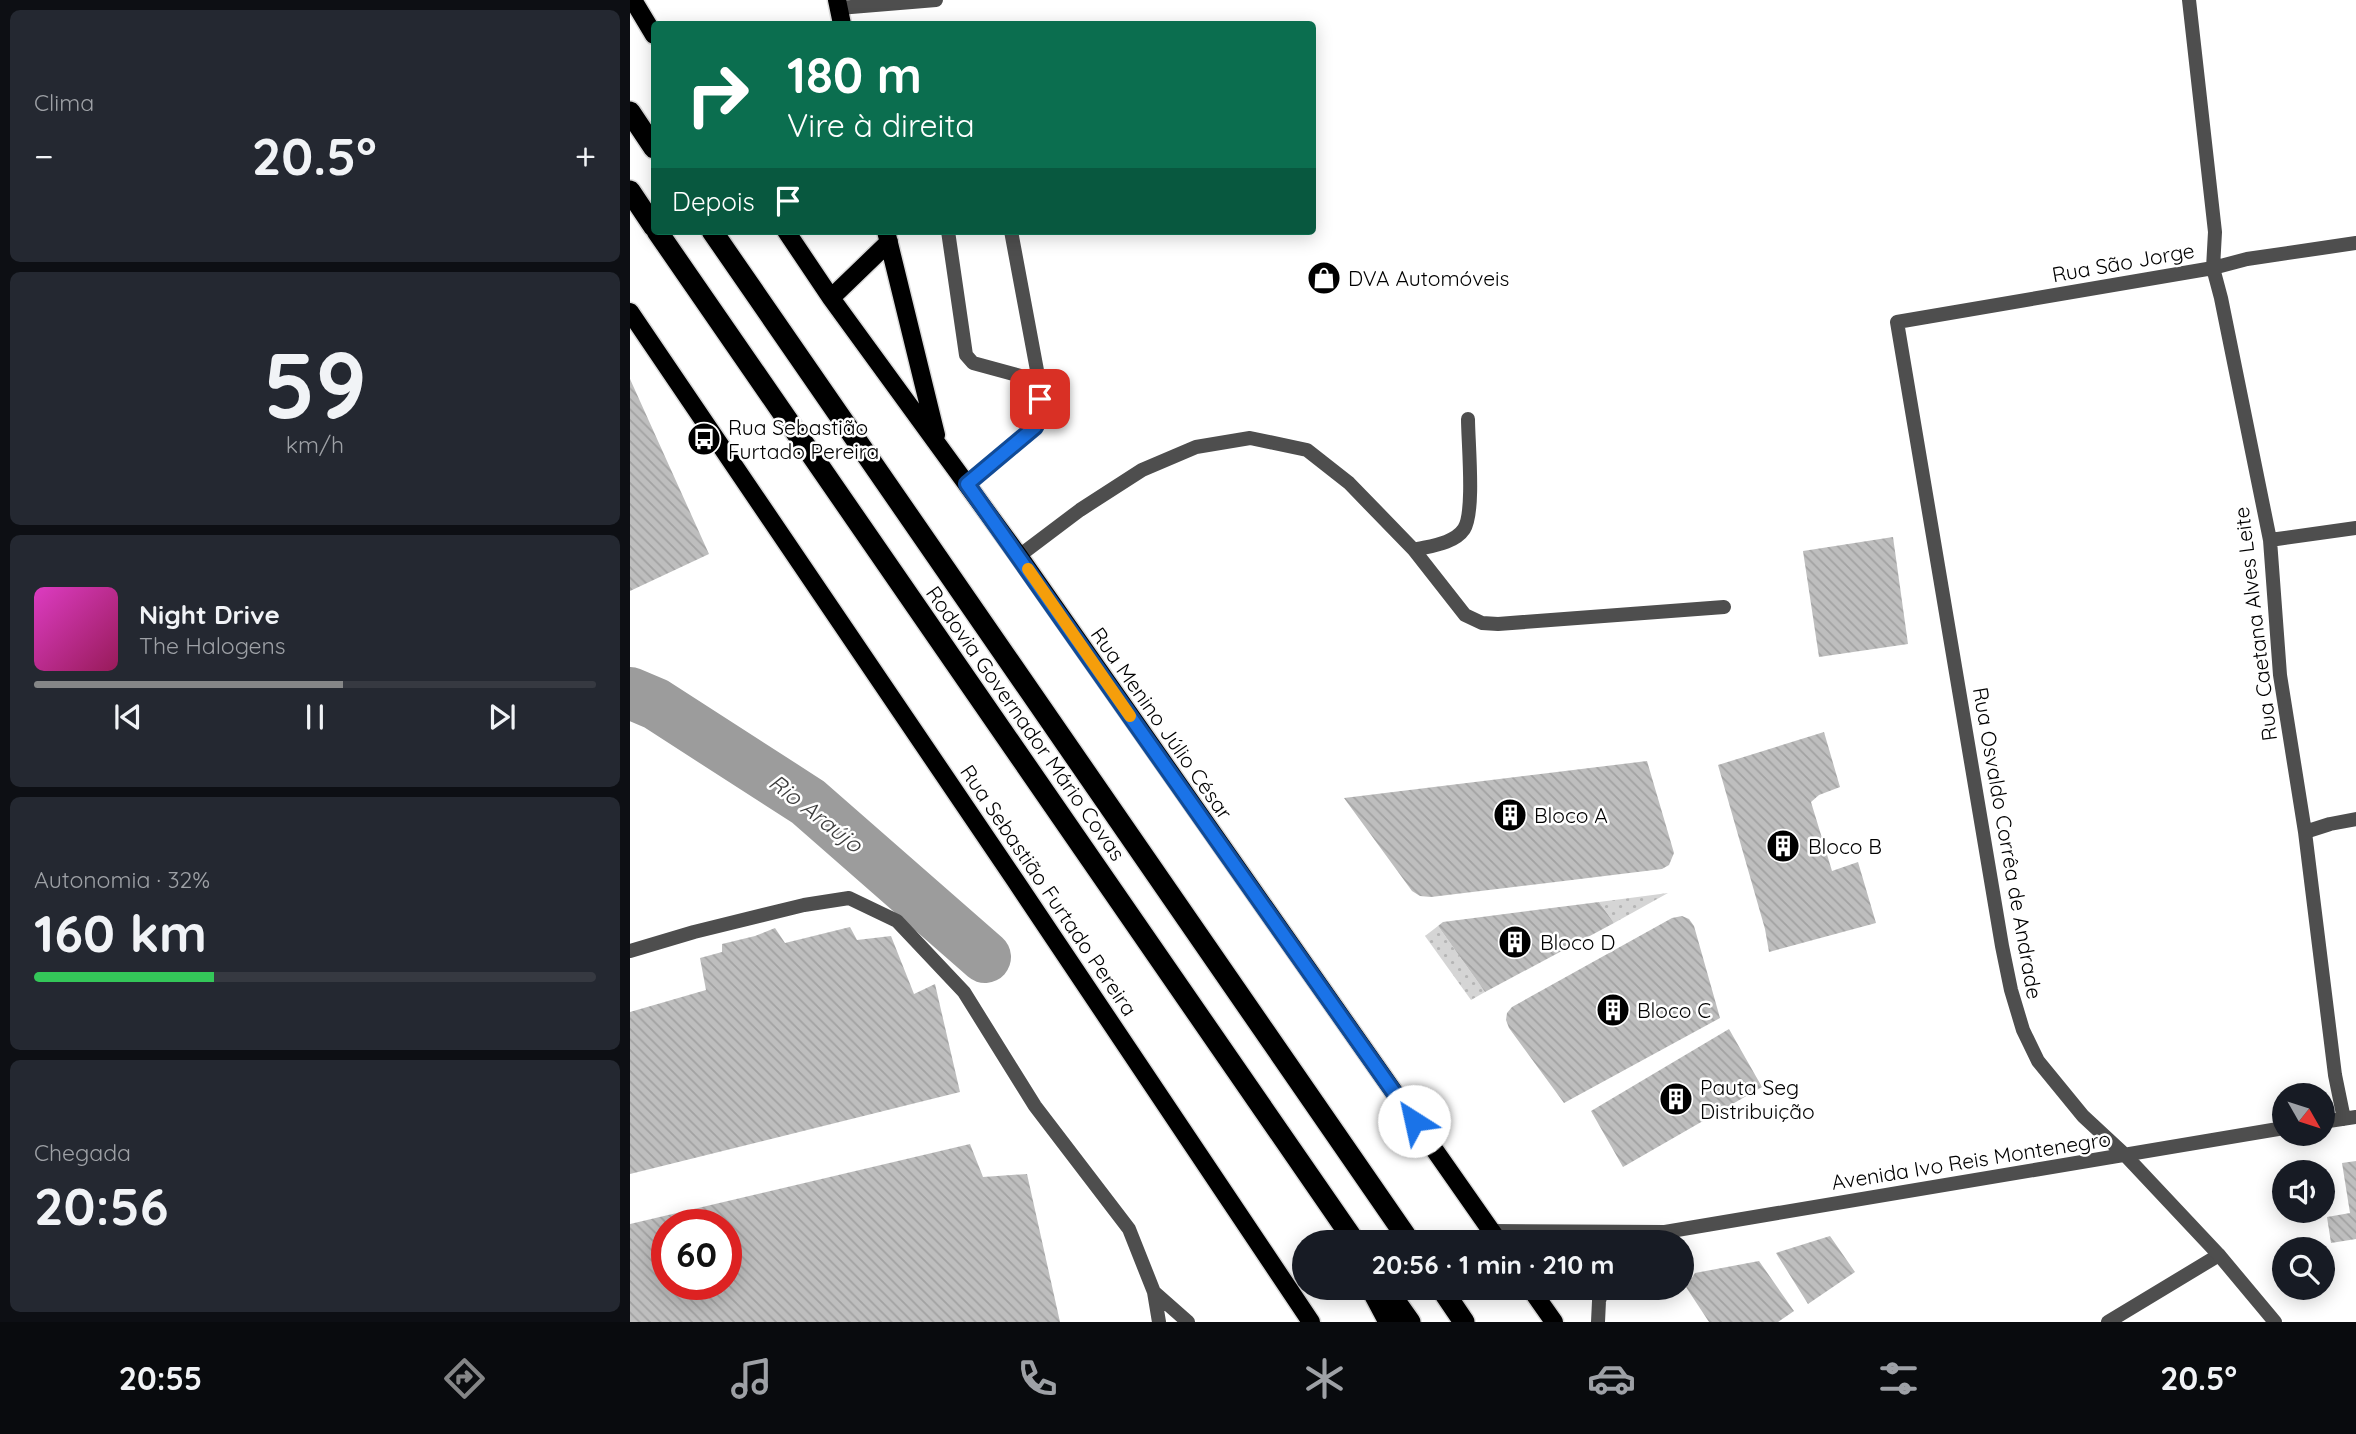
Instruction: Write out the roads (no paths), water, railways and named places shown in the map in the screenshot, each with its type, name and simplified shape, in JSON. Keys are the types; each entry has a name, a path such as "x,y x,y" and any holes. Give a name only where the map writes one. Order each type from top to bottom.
{"highway":[{"path":"630,112 651,144"},
{"name":"Rodovia Governador Mário Covas","path":"630,191 651,222"},
{"name":"Rodovia Governador Mário Covas","path":"660,235 1347,1230"},
{"name":"Rodovia Governador Mário Covas","path":"715,235 1401,1230"},
{"path":"1317,1187 1340,1230"},
{"path":"1377,1300 1389,1322"},
{"path":"1395,1300 1410,1322"},
{"path":"1449,1300 1464,1322"}],"main road":[{"path":"633,0 651,30"},
{"name":"Rua Menino Júlio César","path":"789,235 831,298 1019,556 1490,1230"},
{"path":"831,298 888,237"},
{"path":"888,237 938,444"},
{"name":"Rua Sebastião Furtado Pereira","path":"631,316 1015,880 1311,1322"},
{"path":"1538,1300 1554,1322"}],"street":[{"path":"839,11 936,0"},
{"name":"Rua Caetana Alves Leite","path":"2189,0 2215,232 2213,268 2270,540 2280,675 2305,832 2335,1075 2350,1118"},
{"path":"949,235 966,355 973,363 1039,381"},
{"path":"967,484 1035,427 1041,416 1039,381 1012,235"},
{"name":"Rua São Jorge","path":"1897,322 2213,268 2247,259 2356,243"},
{"name":"Rua Osvaldo Corrêa de Andrade","path":"1897,322 2011,990 2023,1030 2038,1061 2083,1116 2125,1155 2218,1255 2275,1322"},
{"path":"1414,550 1452,539 1464,529 1469,512 1468,419"},
{"path":"1019,556 1080,510 1143,470 1196,447 1250,438 1307,450 1349,483 1414,550 1465,615 1482,623 1724,607"},
{"path":"2270,540 2356,528"},
{"path":"2305,832 2356,819"},
{"path":"630,951 804,905 849,898 897,921 964,992 1035,1106 1129,1229 1154,1292 1159,1322"},
{"name":"Avenida Ivo Reis Montenegro","path":"1677,1230 2272,1130"},
{"path":"2108,1322 2218,1255"},
{"path":"1154,1292 1188,1322"},
{"path":"1598,1322 1599,1300"}],"waterway":[{"name":"Rio Araújo","path":"630,693 656,704 808,802 985,957"}],"place":[{"name":"DVA Automóveis","path":"1324,278"},
{"name":"Rua Sebastião Furtado Pereira","path":"704,439"},
{"name":"Bloco A","path":"1510,815"},
{"name":"Bloco B","path":"1783,846"},
{"name":"Bloco D","path":"1515,942"},
{"name":"Bloco C","path":"1613,1010"},
{"name":"Pauta Seg Distribuição","path":"1676,1099"}]}
